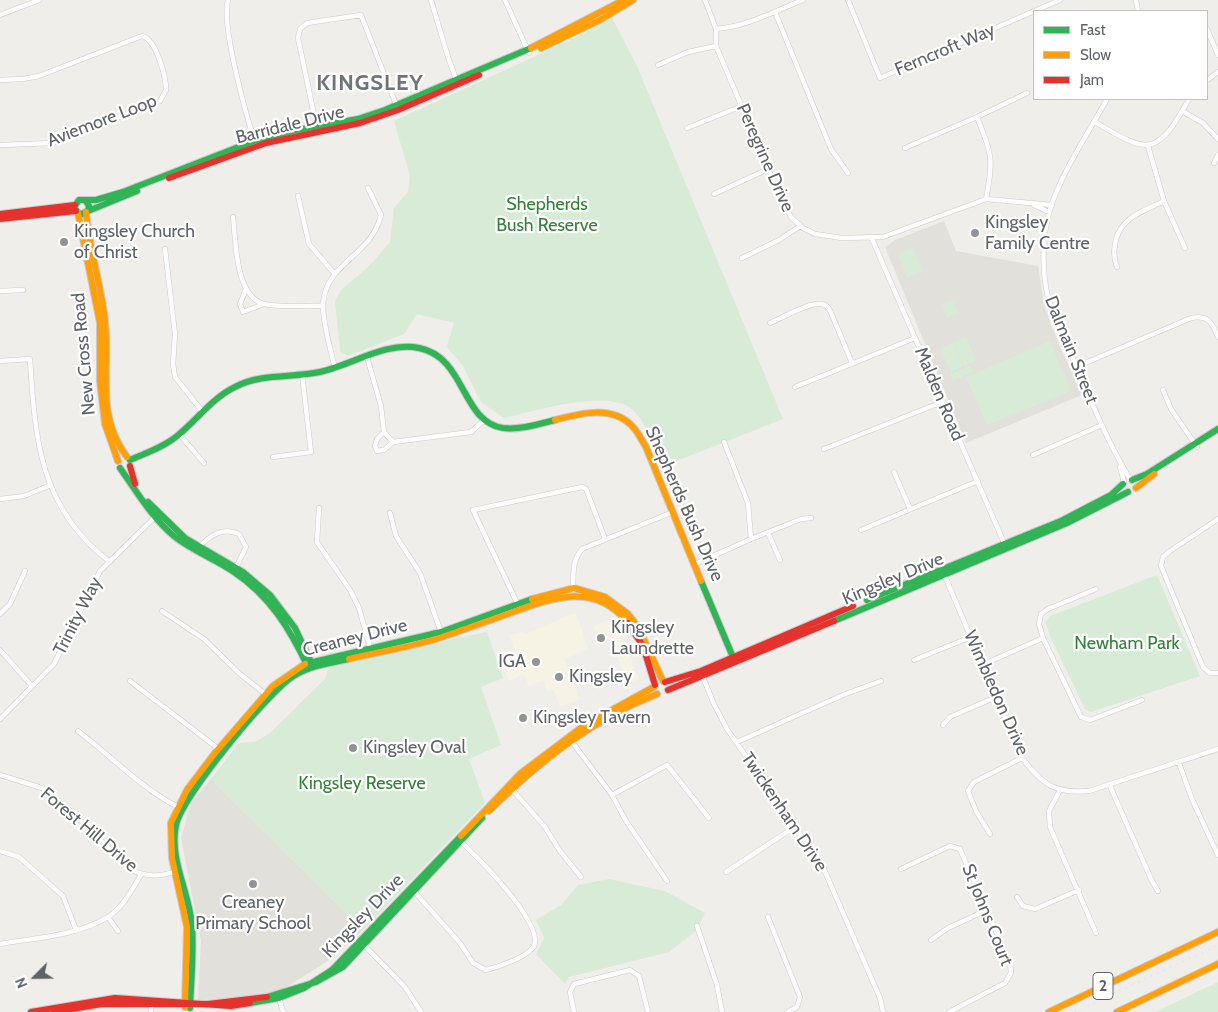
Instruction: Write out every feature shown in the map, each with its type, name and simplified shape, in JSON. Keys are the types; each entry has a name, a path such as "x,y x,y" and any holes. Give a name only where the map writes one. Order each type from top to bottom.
{"main road":[{"name":"Barridale Drive","path":"528,52 624,0"},
{"name":"Barridale Drive","path":"255,144 87,212 76,210 79,200 86,201 117,194 255,144 317,130 360,123 577,31 633,0"},
{"name":"New Cross Road","path":"86,201 89,206 87,212 105,323 105,381 110,423 117,445 129,461 137,488 156,516"},
{"name":"New Cross Road","path":"76,210 91,271 100,323 100,381 105,424 120,468 156,516 175,537 235,570 257,589 274,607 289,628 310,665"},
{"path":"0,218 76,210"},
{"path":"120,468 124,469 129,461 180,435 202,411 236,386 258,379 335,369 389,349 412,346 435,353 456,372 474,409 484,420"},
{"name":"Shepherds Bush Drive","path":"484,420 505,428 593,411 622,417 641,435 672,512 736,659"},
{"name":"Kingsley Drive","path":"570,738 608,717 657,694 664,695 668,690 702,673 943,571 1068,523 1136,488 1218,429"},
{"name":"Kingsley Drive","path":"1005,546 1094,506 1127,481 1145,475 1218,434"},
{"path":"118,461 122,457 129,461"},
{"path":"1128,492 1123,488 1127,481 1136,488"},
{"name":"Creaney Drive","path":"573,591 604,602 624,617 637,636 657,694"},
{"name":"Creaney Drive","path":"188,1005 188,924 177,870 169,844 171,824 189,786 222,751 280,680 310,665 442,635 519,608 553,592 573,591 606,597 628,614 638,627 668,690"},
{"name":"Kingsley Drive","path":"54,1012 115,998 151,1005 249,1005 279,1001 304,988 323,977 362,943 510,787 570,738 654,686 702,673"},
{"path":"1157,961 1218,926"},
{"name":"2","path":"1050,1012 1218,932"},
{"name":"2","path":"1117,1012 1218,964"},
{"path":"1192,975 1218,968"},
{"name":"Kingsley Drive","path":"31,1012 80,1007"}],"street":[{"path":"0,16 39,0"},
{"path":"228,0 226,8 228,31 255,144"},
{"path":"431,0 458,83"},
{"path":"506,0 528,52"},
{"name":"Peregrine Drive","path":"705,0 716,29 716,46 768,169 791,217 800,226 815,234 872,238 906,229 986,199 1034,205 1049,212"},
{"path":"716,29 728,28 775,12 802,0"},
{"name":"Ferncroft Way","path":"848,0 880,78 1033,12"},
{"name":"Ferncroft Way","path":"1037,10 1060,0"},
{"path":"775,12 831,149 848,173"},
{"path":"317,130 298,38 300,29 307,23 361,15 397,108"},
{"path":"1208,31 1218,54"},
{"name":"Aviemore Loop","path":"0,80 40,76 142,36 149,39 155,47 166,90 160,101 53,143 0,145"},
{"path":"658,65 688,52 716,46"},
{"path":"905,148 977,117 1026,93"},
{"name":"Dalmain Street","path":"1106,100 1052,205 1044,243 1047,292 1054,314 1127,481"},
{"path":"1095,122 1132,142 1148,146 1160,141 1173,128 1188,100"},
{"path":"687,128 742,106"},
{"path":"1182,111 1203,123 1218,139"},
{"path":"977,117 991,154 992,169 986,199"},
{"path":"1148,146 1164,201 1185,248"},
{"path":"1214,163 1218,155"},
{"path":"714,194 768,169"},
{"path":"335,369 323,306 325,290 334,273 359,252 378,229 381,215 368,188"},
{"path":"298,196 309,244 334,273"},
{"path":"1117,267 1114,258 1114,246 1119,229 1126,220 1164,201"},
{"name":"Peregrine Drive","path":"1034,205 1038,203 1052,205"},
{"path":"233,217 242,282 246,294 240,304 243,312 264,304 323,306"},
{"path":"742,258 779,240 800,226"},
{"name":"Malden Road","path":"872,238 1005,546"},
{"path":"165,249 175,334 172,364 175,377 202,411"},
{"path":"0,291 23,290"},
{"path":"245,290 264,304"},
{"path":"770,323 811,305 822,304 828,307 852,363"},
{"path":"1076,367 1192,318 1201,316 1208,318 1213,324 1218,337"},
{"path":"795,387 915,338"},
{"path":"367,357 381,406 384,432 393,442"},
{"path":"0,361 30,359 34,425 42,461 51,485 65,515 94,550 110,562"},
{"path":"272,457 311,452 302,374"},
{"path":"1163,390 1171,409 1196,445"},
{"path":"824,449 942,402"},
{"path":"384,432 377,439 375,446 377,451 384,450 393,442 471,432 484,420"},
{"path":"1033,455 1102,425"},
{"path":"180,435 204,463"},
{"path":"724,442 748,503 751,538"},
{"path":"894,472 910,509"},
{"path":"861,530 978,481"},
{"path":"0,499 24,496 51,485"},
{"path":"519,608 473,510 582,487 586,489 605,539"},
{"path":"319,508 317,542 350,590 359,608 371,651"},
{"path":"573,591 575,557 582,549 672,512"},
{"path":"390,513 396,536 420,572 442,635"},
{"name":"Trinity Way","path":"0,718 54,664 94,581 110,562 156,516"},
{"path":"695,564 751,538 801,519 811,518"},
{"path":"1218,519 1170,551 1163,557 1161,566 1203,667 1210,673 1218,673"},
{"path":"197,549 215,534 223,531 239,534 246,547 235,570"},
{"path":"768,533 780,560"},
{"path":"0,614 10,604 24,571"},
{"name":"Wimbledon Drive","path":"943,571 1022,758 1039,778 1068,793 1082,792 1110,786 1218,749"},
{"path":"1096,589 1048,609 1041,614 1039,624 1043,638 1081,717 1090,720 1142,700"},
{"path":"162,611 204,639 268,696"},
{"path":"914,660 971,638"},
{"path":"982,664 1043,638"},
{"path":"0,650 32,686"},
{"name":"Twickenham Drive","path":"702,673 721,718 796,826 828,877 880,998 883,1012"},
{"path":"130,681 222,751"},
{"path":"737,742 843,695 881,681"},
{"path":"943,725 950,718 996,697"},
{"path":"78,731 117,761 148,790 178,808"},
{"path":"570,738 612,795 626,821 667,881"},
{"path":"990,834 976,811 968,791 974,782 1022,758"},
{"path":"1179,763 1194,805 1218,855"},
{"path":"612,795 667,765 709,818"},
{"name":"Forest Hill Drive","path":"0,775 42,788 73,813 126,866 140,875 157,876 177,870"},
{"path":"1110,786 1158,891"},
{"path":"510,787 545,827 560,851 581,876"},
{"path":"1060,790 1049,811 1050,827 1079,890 1096,933"},
{"path":"726,872 796,826"},
{"path":"413,890 460,943 474,963 486,970 516,959 531,950 534,936 526,917 488,869 459,840"},
{"name":"St Johns Court","path":"901,869 950,846 956,846 962,851 1010,963 1010,976 1003,984 949,1012"},
{"path":"0,851 19,857 63,896 76,930"},
{"path":"0,944 76,930 108,917 123,903 140,875"},
{"path":"1016,897 1023,906 1034,909 1079,890"},
{"path":"931,940 948,928 987,910"},
{"path":"108,917 118,931"},
{"path":"768,917 800,997 797,1007 787,1012"},
{"path":"697,926 717,986 722,1012"},
{"path":"362,943 405,987 421,1012"},
{"path":"574,1012 570,992 576,982 630,970 639,976 648,1012"},
{"path":"279,1001 283,1012"}],"shaded area":[{"path":"944,221 956,251 1038,266 1043,299 1052,328 1082,395 966,443 885,247 895,240"},
{"path":"574,613 576,614 588,649 567,658 565,661 580,699 560,707 554,690 548,692 544,680 529,686 524,674 509,681 502,666 509,662 507,656 516,652 509,636 522,632 526,634"},
{"path":"613,618 615,623 617,622 639,679 628,683 611,641 607,638 600,641 594,626"},
{"name":"Creaney Primary School","path":"211,779 363,930 331,959 277,993 233,999 198,1000 201,941 181,838 191,803"}],"green space":[{"name":"Shepherds Bush Reserve","path":"612,18 637,66 783,419 664,466 639,417 629,407 617,402 586,401 504,418 481,402 463,366 447,347 454,323 417,314 404,334 348,356 340,351 335,301 341,290 369,266 390,242 394,208 408,192 410,176 394,121 575,38"},
{"path":"913,248 923,271 907,278 897,254"},
{"path":"952,300 958,313 947,318 942,305"},
{"path":"966,337 976,360 964,366 953,342"},
{"path":"1050,341 1071,391 987,425 966,377"},
{"path":"953,343 963,366 951,372 940,348"},
{"path":"970,366 973,372 953,381 950,374"},
{"name":"Newham Park","path":"1157,575 1200,676 1091,712 1085,709 1050,636 1046,622 1050,616"},
{"name":"Kingsley Reserve","path":"487,632 503,678 481,687 501,745 469,759 485,803 363,930 211,779 239,743 255,742 270,733 325,679 329,666"},
{"path":"609,879 665,891 705,913 696,931 669,952 569,977 565,984 536,954 544,938 536,920 561,905 578,885"},
{"path":"1218,982 1218,1012 1155,1012"}],"railway":[{"path":"1075,1012 1218,945"}],"traffic: fast":[{"path":"86,201 89,206 88,211 82,214 78,213 74,207 79,200 96,200 123,192 254,141 292,131 358,119 385,110 531,48"},
{"path":"88,211 137,191"},
{"path":"130,460 155,450 172,440 219,397 235,387 266,378 320,372 394,348 419,348 434,354 446,363 470,402 489,423 503,428 516,428 555,420"},
{"path":"1132,480 1147,474 1218,429"},
{"path":"120,468 152,513 167,530 189,547 234,572 258,592 278,614 308,667"},
{"path":"867,600 1061,521 1111,495 1123,484"},
{"path":"834,621 1067,523 1128,492"},
{"path":"148,502 185,538 243,572 270,595 295,628 313,666"},
{"path":"701,581 735,662"},
{"path":"305,664 441,632 532,599"},
{"path":"190,1008 193,956 192,925 175,851 176,825 182,811 193,792 227,746 280,687 292,677 305,670 349,659"},
{"path":"267,997 316,982 343,967 482,818"},
{"path":"250,1003 279,998 304,988 332,970 461,836"}],"traffic: slow":[{"path":"531,48 624,0"},
{"path":"541,48 600,20 633,0"},
{"path":"86,212 105,321 107,408 117,441 127,457"},
{"path":"78,213 100,323 100,381 105,424 118,461"},
{"path":"555,420 586,413 606,413 625,420 633,427 646,447 701,581"},
{"path":"1136,488 1154,474"},
{"path":"532,599 574,588 605,597 628,614 638,627 663,681"},
{"path":"349,659 433,640 528,606 574,596 602,602 616,610 628,623"},
{"path":"185,1007 187,927 172,858 171,823 187,790 215,753 273,686 305,664"},
{"path":"461,836 520,774 585,725 654,687"},
{"path":"489,811 527,776 567,744 610,716 657,694"},
{"path":"1049,1012 1218,932"},
{"path":"1117,1012 1218,964"}],"traffic: jam":[{"path":"169,178 266,143 360,123 398,110 479,75"},
{"path":"0,214 75,205"},
{"path":"0,219 76,211"},
{"path":"130,466 135,484"},
{"path":"665,682 701,671 853,606"},
{"path":"668,690 834,621"},
{"path":"628,623 643,646 655,685"},
{"path":"54,1012 102,1004 208,1004 267,997"},
{"path":"31,1012 115,998 231,1006 250,1003"}],"place":[{"name":"Kingsley Family Centre","path":"975,233"},
{"name":"Kingsley Church of Christ","path":"64,242"},
{"name":"Kingsley Laundrette","path":"601,638"},
{"name":"IGA","path":"536,662"},
{"name":"Kingsley","path":"559,677"},
{"name":"Kingsley Tavern","path":"523,718"},
{"name":"Kingsley Oval","path":"353,748"},
{"name":"Creaney Primary School","path":"253,884"}],"district":[{"name":"KINGSLEY","path":"370,84"}]}
